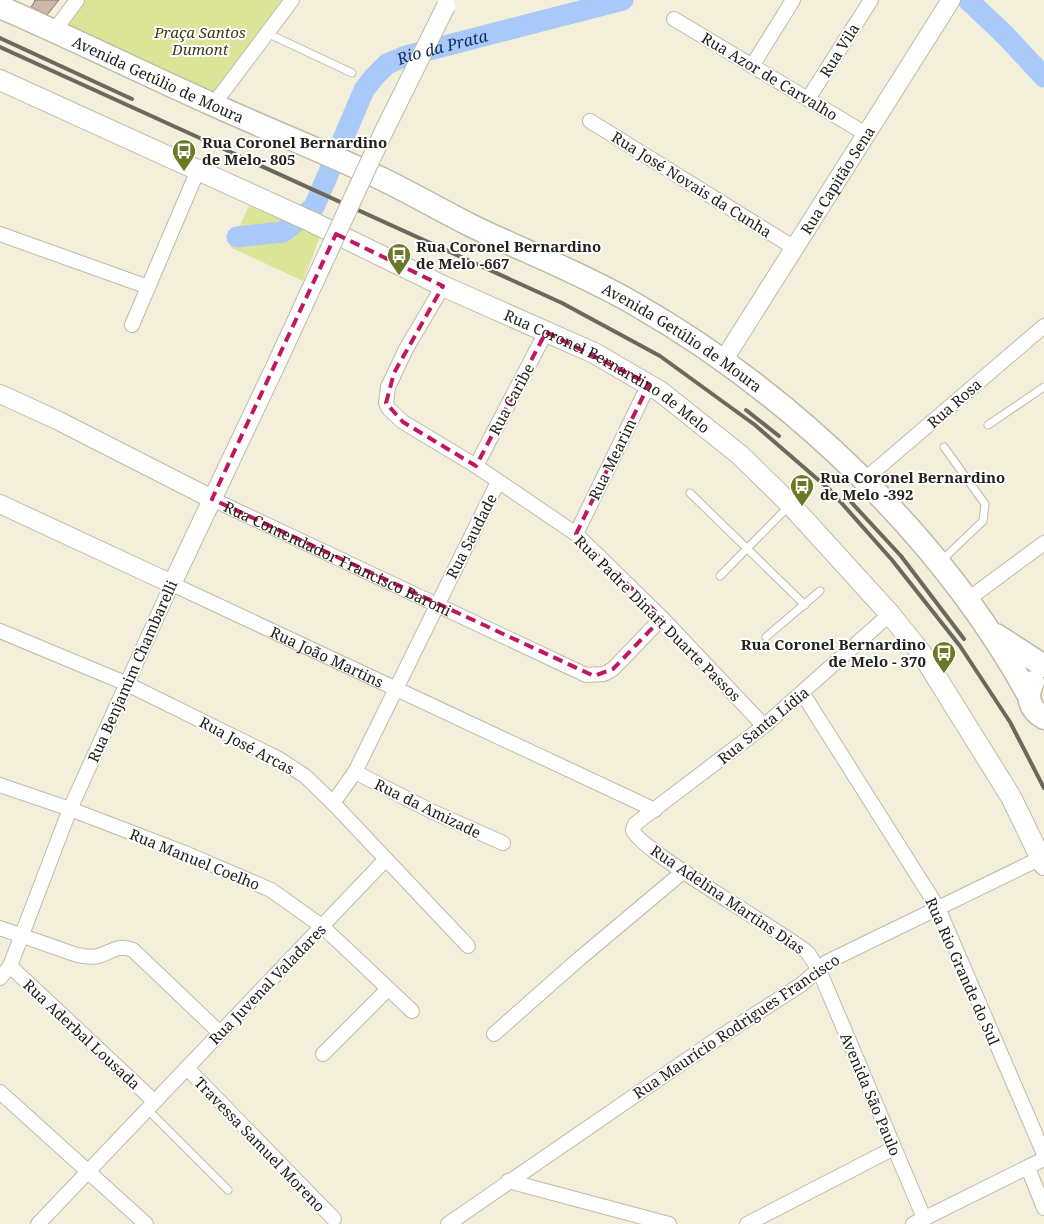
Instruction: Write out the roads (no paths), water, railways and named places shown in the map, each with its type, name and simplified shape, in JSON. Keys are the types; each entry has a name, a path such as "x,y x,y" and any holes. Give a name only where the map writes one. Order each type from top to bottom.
{"main road":[{"name":"Avenida Getúlio de Moura","path":"0,7 349,165 632,303 723,361 829,444 864,480 938,563 967,600 989,631 1039,713"},
{"name":"Rua Coronel Bernardino de Melo","path":"0,80 312,222 443,286 594,353 649,384 734,450 790,504 890,614 922,654 1012,796 1042,861"},
{"name":"Avenida Getúlio de Moura","path":"989,631 1044,666"},
{"path":"1039,713 1033,683 1044,674"}],"street":[{"path":"54,31 77,0"},
{"path":"214,105 292,0"},
{"path":"752,66 793,0"},
{"name":"Rua Vila","path":"808,99 871,0"},
{"name":"Rua Capitão Sena","path":"723,361 951,0"},
{"name":"Rua Benjamim Chambarelli","path":"0,978 10,966 70,809 125,683 275,367 384,131 447,3"},
{"name":"Rua Azor de Carvalho","path":"674,19 866,134"},
{"name":"Rua José Novais da Cunha","path":"590,121 793,248"},
{"path":"132,325 198,170"},
{"path":"0,234 148,287"},
{"name":"Rua Padre Dinart Duarte Passos","path":"443,286 394,372 388,387 386,403 389,409 403,422 476,466 576,534 662,618 764,726"},
{"name":"Rua Rosa","path":"864,480 1044,326"},
{"name":"Rua Caribe","path":"476,466 546,332"},
{"name":"Rua Mearim","path":"576,534 649,384"},
{"name":"Rua Comendador Francisco Baroni","path":"0,394 58,420 212,499 576,671 594,676 613,669 662,618"},
{"name":"Rua Saudade","path":"333,802 355,772 436,604 498,482"},
{"name":"Rua João Martins","path":"0,504 655,810"},
{"path":"967,600 1044,543"},
{"name":"Rua Santa Lídia","path":"634,832 635,824 803,694 890,614"},
{"name":"Rua José Arcas","path":"0,630 125,683 279,759 305,776 333,802 468,946"},
{"name":"Rua Rio Grande do Sul","path":"803,694 938,908 1044,1154"},
{"name":"Rua da Amizade","path":"355,772 431,811 502,843"},
{"name":"Rua Manuel Coelho","path":"0,786 70,809 234,872 271,890 323,927 412,1011"},
{"name":"Rua Adelina Martins Dias","path":"634,832 638,839 684,871 802,947 808,952 819,970"},
{"name":"Rua Juvenal Valadares","path":"38,1224 386,859"},
{"name":"Rua Maurício Rodrigues Francisco","path":"455,1222 508,1181 802,984 835,958 938,908 1042,861"},
{"path":"494,1034 579,958 684,871"},
{"path":"0,928 78,955 90,957 100,955 114,947 125,947 133,950 219,1032"},
{"name":"Rua Aderbal Lousada","path":"10,966 151,1106"},
{"name":"Avenida São Paulo","path":"819,970 894,1148 919,1221"},
{"path":"323,1054 388,989"},
{"name":"Travessa Samuel Moreno","path":"187,1068 334,1220"},
{"path":"0,1092 146,1224"},
{"path":"747,1224 894,1148"},
{"path":"919,1221 1044,1159"},
{"path":"1028,1168 1044,1208"},
{"path":"508,1181 669,1224"}],"lane":[{"path":"267,33 352,74"},
{"path":"988,425 1044,387"},
{"path":"938,563 983,521 986,511 985,504 944,447"},
{"path":"690,493 805,605"},
{"path":"720,576 790,504"},
{"path":"766,637 820,591"},
{"path":"151,1106 228,1190"}],"waterway":[{"name":"Rio da Prata","path":"237,237 283,232 314,207 364,90 387,64 406,56 623,0"},
{"name":"Rio da Prata","path":"968,0 1005,35 1044,77"}],"railway":[{"path":"0,38 132,99"},
{"path":"0,47 562,303 660,356 755,425 830,490 892,560 960,646 1010,722 1044,788"},
{"path":"746,410 779,436"},
{"path":"851,502 901,556 964,639"}],"place":[{"name":"Rua Coronel Bernardino de Melo- 805","path":"184,172"},
{"name":"Rua Coronel Bernardino de Melo -667","path":"399,276"},
{"name":"Rua Coronel Bernardino de Melo -392","path":"802,507"},
{"name":"Rua Coronel Bernardino de Melo - 370","path":"944,674"}],"park label":[{"name":"Praça Santos Dumont","path":"200,40"}]}
